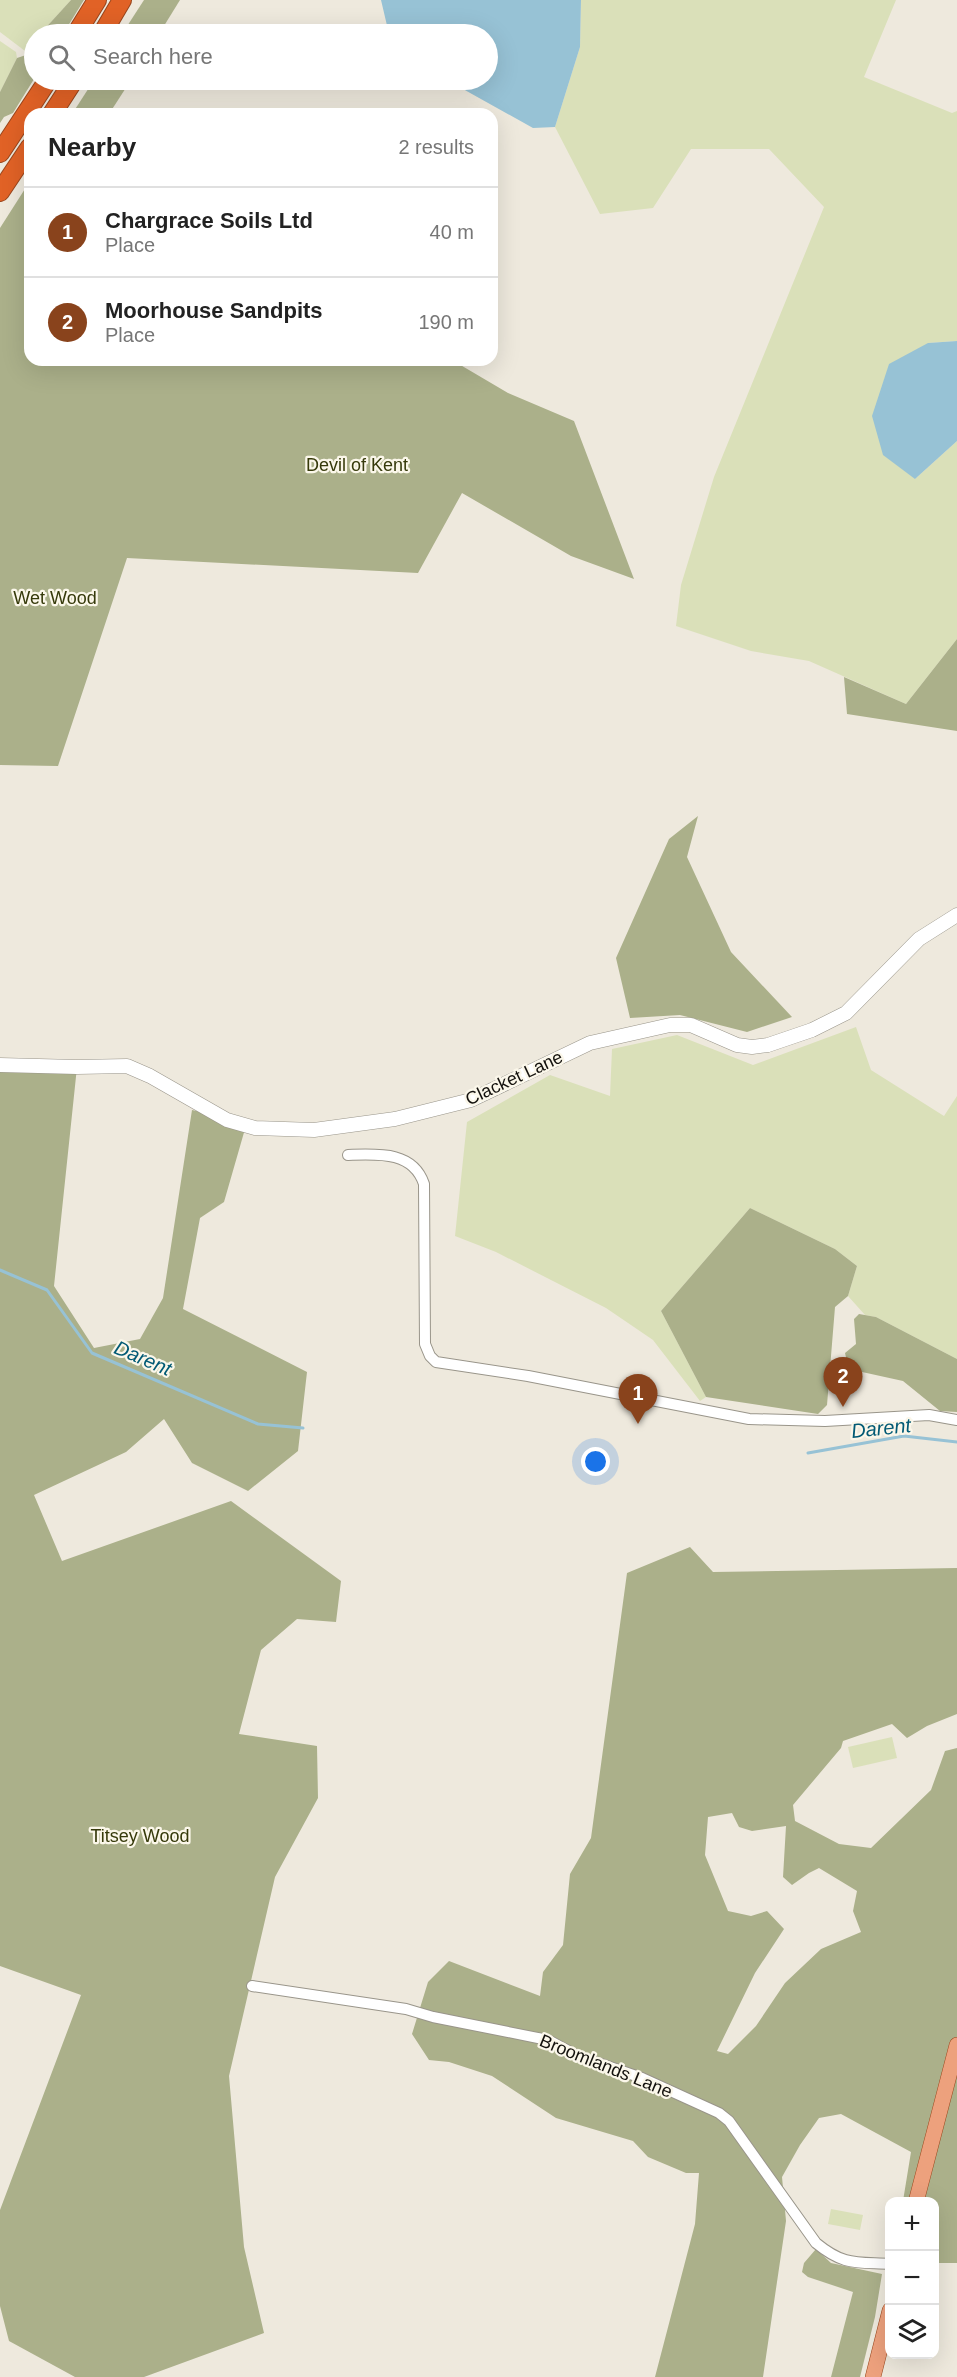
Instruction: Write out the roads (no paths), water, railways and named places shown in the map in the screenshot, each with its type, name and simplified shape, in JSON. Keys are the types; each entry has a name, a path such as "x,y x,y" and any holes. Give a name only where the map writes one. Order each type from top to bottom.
{"highway":[{"path":"82,24 97,0"},
{"path":"108,24 122,0"},
{"path":"30,108 41,90"},
{"path":"56,108 68,90"},
{"path":"0,153 24,116"},
{"path":"0,192 24,156"}],"main road":[{"path":"917,2197 957,2045"},
{"path":"873,2377 885,2330"}],"street":[{"name":"Clacket Lane","path":"0,1065 127,1066 150,1076 227,1120 255,1128 314,1130 395,1119 471,1100 590,1043 670,1025 691,1025 737,1045 752,1047 768,1045 812,1030 846,1012 919,939 957,915"},
{"path":"348,1155 375,1154 401,1158 421,1174 424,1184 425,1344 430,1356 436,1362 528,1376 749,1419 825,1421 929,1415 957,1420"},
{"name":"Broomlands Lane","path":"252,1986 406,2009 433,2017 548,2040 578,2056 642,2078 725,2117 816,2243 832,2256 843,2261 885,2264"}],"water":[{"path":"381,0 581,0 580,47 555,127 533,128 465,90 498,90 498,24 387,24"},
{"path":"957,341 957,441 915,479 883,455 872,416 889,364 928,343"}],"waterway":[{"name":"Darent","path":"0,1270 47,1290 92,1353 258,1424 303,1428"},
{"name":"Darent","path":"808,1453 904,1436 957,1442"}],"place":[{"name":"Moorhouse Sandpits","path":"843,1407"},
{"name":"Chargrace Soils Ltd","path":"638,1424"}],"park label":[{"name":"Devil of Kent","path":"357,465"},
{"name":"Wet Wood","path":"55,598"},
{"name":"Titsey Wood","path":"140,1836"}]}
